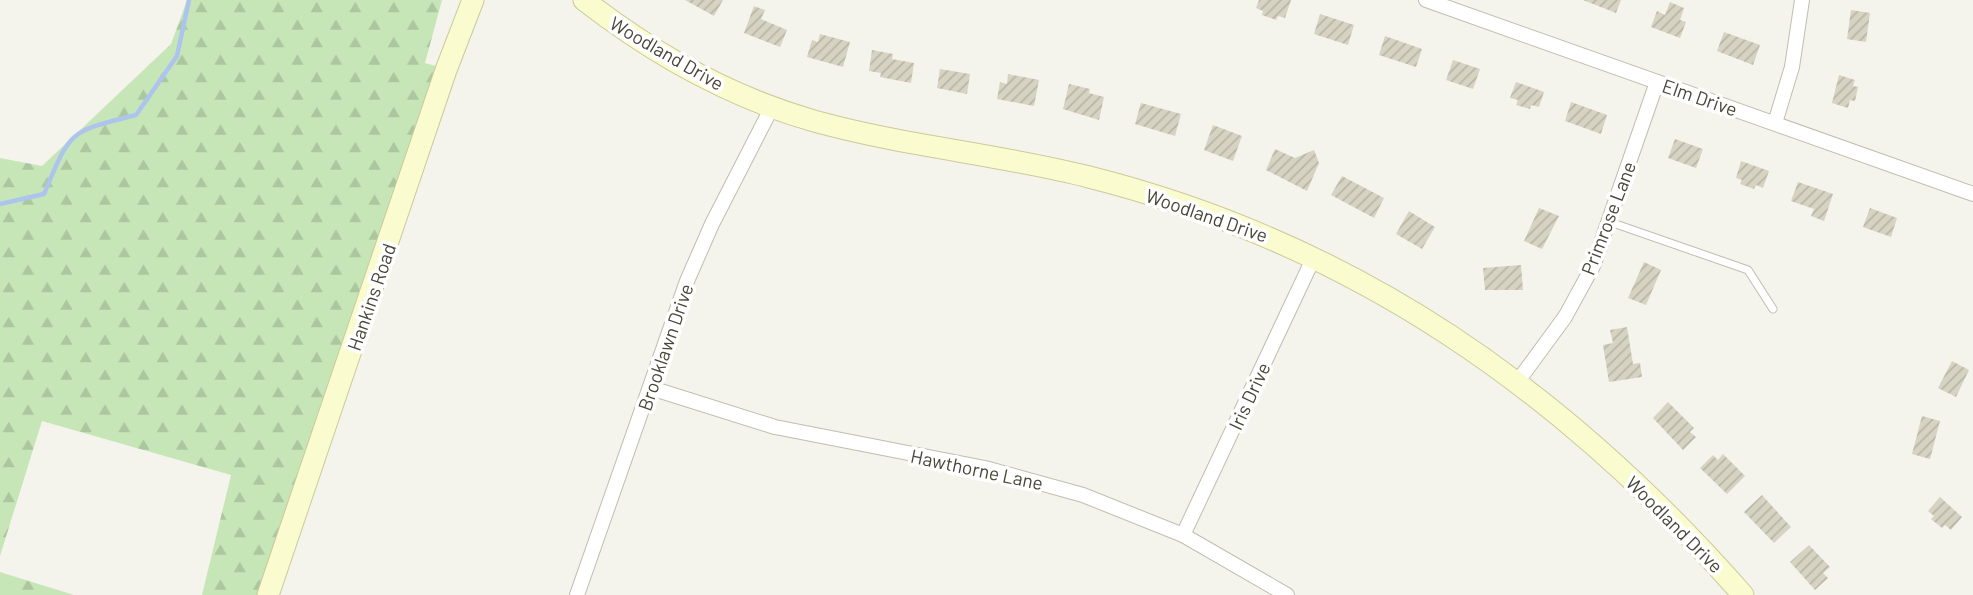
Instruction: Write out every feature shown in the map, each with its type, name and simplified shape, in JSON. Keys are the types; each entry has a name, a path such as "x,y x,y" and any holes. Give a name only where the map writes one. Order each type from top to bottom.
{"street":[{"name":"Hankins Road","path":"268,595 446,70 474,0"},
{"name":"Woodland Drive","path":"584,0 646,45 715,83 772,107 858,132 1091,177 1192,208 1314,257 1407,307 1518,381 1624,473 1744,595"},
{"name":"Elm Drive","path":"1426,0 1973,194"},
{"path":"1775,123 1792,67 1802,0"},
{"name":"Primrose Lane","path":"1518,381 1564,317 1593,266 1657,82"},
{"name":"Brooklawn Drive","path":"577,595 687,281 707,235 772,107"},
{"name":"Iris Drive","path":"1183,535 1314,257"},
{"name":"Hawthorne Lane","path":"651,388 775,427 1035,480 1130,511 1183,535 1287,595"}],"lane":[{"path":"1610,222 1748,270 1773,309"}],"green space":[{"path":"187,0 442,0 425,63 447,69 269,595 202,595 231,475 42,421 0,556 0,158 42,166 171,44"},
{"path":"0,572 74,595 0,595"}],"building":[{"path":"685,0 723,0 714,16"},
{"path":"1259,0 1291,0 1285,18 1278,16 1276,20 1262,15 1263,11 1256,8"},
{"path":"1583,0 1621,0 1616,13"},
{"path":"1670,2 1684,8 1680,20 1686,22 1680,38 1651,27 1657,11 1665,15"},
{"path":"754,6 765,10 761,19 787,30 780,47 744,33"},
{"path":"1851,10 1870,13 1866,42 1847,39"},
{"path":"1320,14 1354,25 1348,45 1314,34"},
{"path":"1724,32 1760,45 1753,65 1717,51"},
{"path":"820,34 850,42 843,67 807,57 812,40 818,42"},
{"path":"1385,36 1422,49 1416,67 1379,55"},
{"path":"872,50 893,54 892,59 914,63 911,83 880,77 881,73 869,71"},
{"path":"1453,60 1480,69 1473,89 1446,80"},
{"path":"940,69 970,74 967,94 937,88"},
{"path":"1008,74 1039,80 1034,106 997,99 1000,82 1007,84"},
{"path":"1839,75 1855,80 1853,86 1858,87 1855,101 1850,100 1848,108 1832,103"},
{"path":"1516,82 1544,92 1539,107 1531,105 1530,109 1516,105 1518,100 1510,98"},
{"path":"1069,84 1090,89 1089,93 1104,97 1099,120 1063,109"},
{"path":"1571,102 1607,115 1601,134 1565,121"},
{"path":"1141,103 1181,114 1175,136 1135,124"},
{"path":"1213,125 1242,136 1233,161 1204,150"},
{"path":"1675,139 1703,149 1696,168 1668,158"},
{"path":"1275,149 1295,158 1314,150 1319,163 1307,191 1266,170"},
{"path":"1741,161 1769,171 1763,188 1756,185 1754,189 1740,184 1742,180 1736,178"},
{"path":"1342,176 1384,198 1374,218 1331,195"},
{"path":"1798,182 1833,194 1824,221 1811,216 1814,209 1791,201"},
{"path":"1539,208 1559,216 1542,249 1524,241"},
{"path":"1870,208 1897,218 1891,237 1863,227"},
{"path":"1409,211 1435,227 1422,249 1396,234"},
{"path":"1644,262 1661,270 1646,305 1628,298"},
{"path":"1521,265 1523,290 1485,290 1483,268"},
{"path":"1627,327 1633,364 1640,363 1642,377 1609,382 1603,345 1613,343 1610,330"},
{"path":"1952,361 1969,370 1956,397 1938,388"},
{"path":"1668,402 1694,428 1690,432 1696,437 1683,450 1653,418"},
{"path":"1922,416 1940,421 1930,459 1912,454"},
{"path":"1723,454 1745,476 1727,494 1700,468 1713,455 1718,460"},
{"path":"1762,495 1791,527 1774,543 1744,512"},
{"path":"1940,497 1962,517 1951,530 1945,525 1942,528 1931,519 1934,516 1928,511"},
{"path":"1809,545 1830,567 1823,573 1828,578 1815,590 1790,562"}],"waterway":[{"path":"0,204 44,194 60,157 75,136 97,125 136,115 177,56 189,0"}]}
